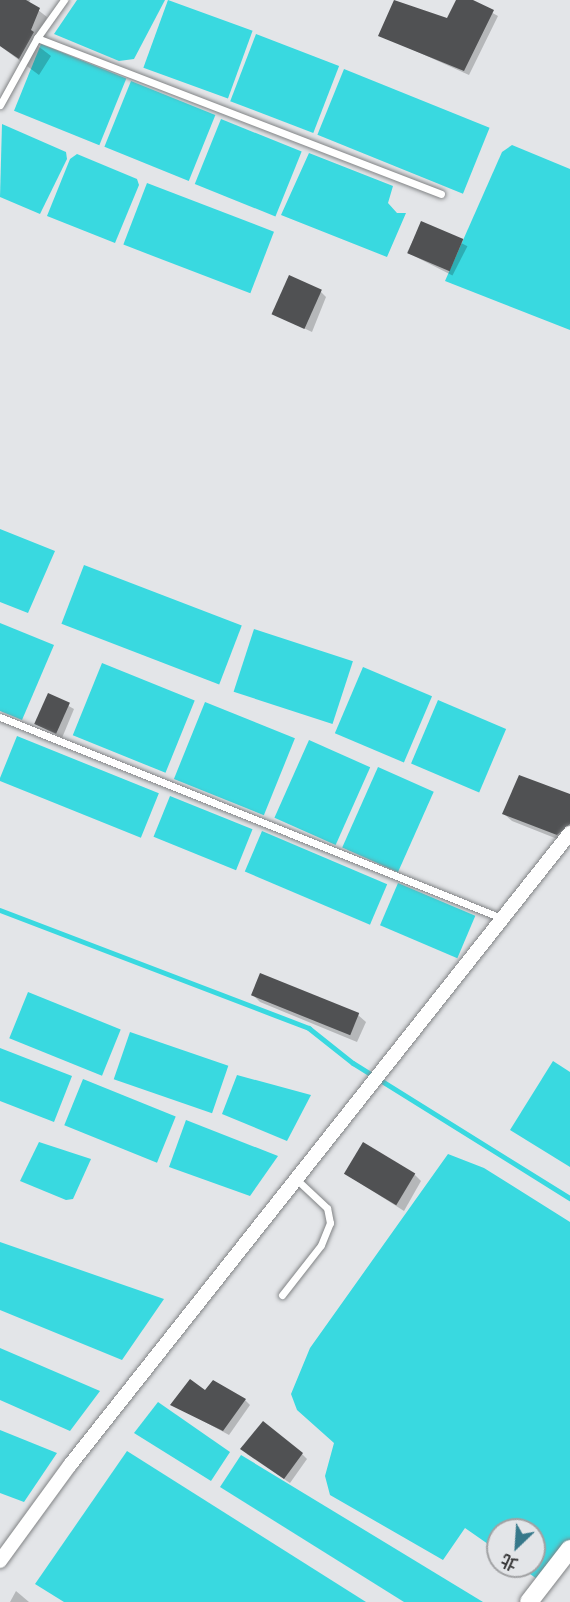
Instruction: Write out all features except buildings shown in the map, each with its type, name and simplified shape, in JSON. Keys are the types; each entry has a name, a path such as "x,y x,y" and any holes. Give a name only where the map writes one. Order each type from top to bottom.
{"street":[{"path":"0,1561 296,1179 570,833"},
{"path":"529,1602 570,1549"}],"lane":[{"path":"0,105 37,38 64,0"},
{"path":"37,38 441,194"},
{"path":"0,717 504,919"},
{"path":"282,1295 321,1245 330,1223 327,1208 296,1179"}],"water":[{"path":"77,0 165,0 134,59 119,61 54,34"},
{"path":"168,0 253,31 228,98 143,68"},
{"path":"256,34 339,66 313,133 230,101"},
{"path":"41,44 126,78 99,145 14,111"},
{"path":"344,69 490,128 463,194 317,135"},
{"path":"131,81 215,115 189,181 104,147"},
{"path":"221,119 302,152 275,216 195,184"},
{"path":"2,124 66,152 67,159 40,214 0,197"},
{"path":"512,145 570,169 570,330 445,281 502,152"},
{"path":"309,153 393,186 388,203 397,213 406,213 387,257 281,215"},
{"path":"77,154 137,179 139,185 115,243 47,216 70,159"},
{"path":"147,183 274,232 250,293 123,245"},
{"path":"0,529 55,551 28,613 0,602"},
{"path":"84,565 242,626 219,684 61,624"},
{"path":"0,623 54,645 22,720 0,711"},
{"path":"254,629 353,661 333,724 234,692"},
{"path":"102,663 195,700 165,773 73,735"},
{"path":"363,667 432,696 404,763 335,733"},
{"path":"438,700 506,729 479,792 411,764"},
{"path":"205,702 295,738 264,815 174,779"},
{"path":"17,736 159,793 141,838 0,781"},
{"path":"309,740 370,767 336,845 274,818"},
{"path":"378,767 434,792 398,872 342,847"},
{"path":"170,796 253,829 236,870 154,837"},
{"path":"262,831 387,884 370,925 245,872"},
{"path":"398,883 475,916 457,958 380,925"},
{"path":"28,992 121,1029 102,1076 9,1038"},
{"path":"130,1032 228,1066 212,1113 114,1079"},
{"path":"0,1048 72,1076 54,1122 0,1101"},
{"path":"553,1061 570,1072 570,1167 510,1130"},
{"path":"237,1075 311,1095 287,1141 222,1114"},
{"path":"83,1079 176,1116 157,1163 64,1125"},
{"path":"186,1120 278,1156 250,1196 169,1167"},
{"path":"39,1142 91,1159 73,1199 66,1200 20,1181"},
{"path":"448,1154 484,1168 570,1222 570,1551 544,1584 536,1578 546,1578 546,1518 486,1518 486,1543 465,1528 443,1560 330,1495 325,1476 334,1443 297,1410 291,1394 310,1348"},
{"path":"0,1242 164,1299 122,1360 0,1310"},
{"path":"0,1348 100,1391 70,1431 0,1400"},
{"path":"158,1402 230,1452 211,1481 134,1433"},
{"path":"0,1430 57,1453 24,1502 0,1493"},
{"path":"127,1451 366,1602 64,1602 35,1584"},
{"path":"241,1455 483,1602 404,1602 220,1487"}],"waterway":[{"path":"0,910 309,1028 353,1063 570,1198"}]}
